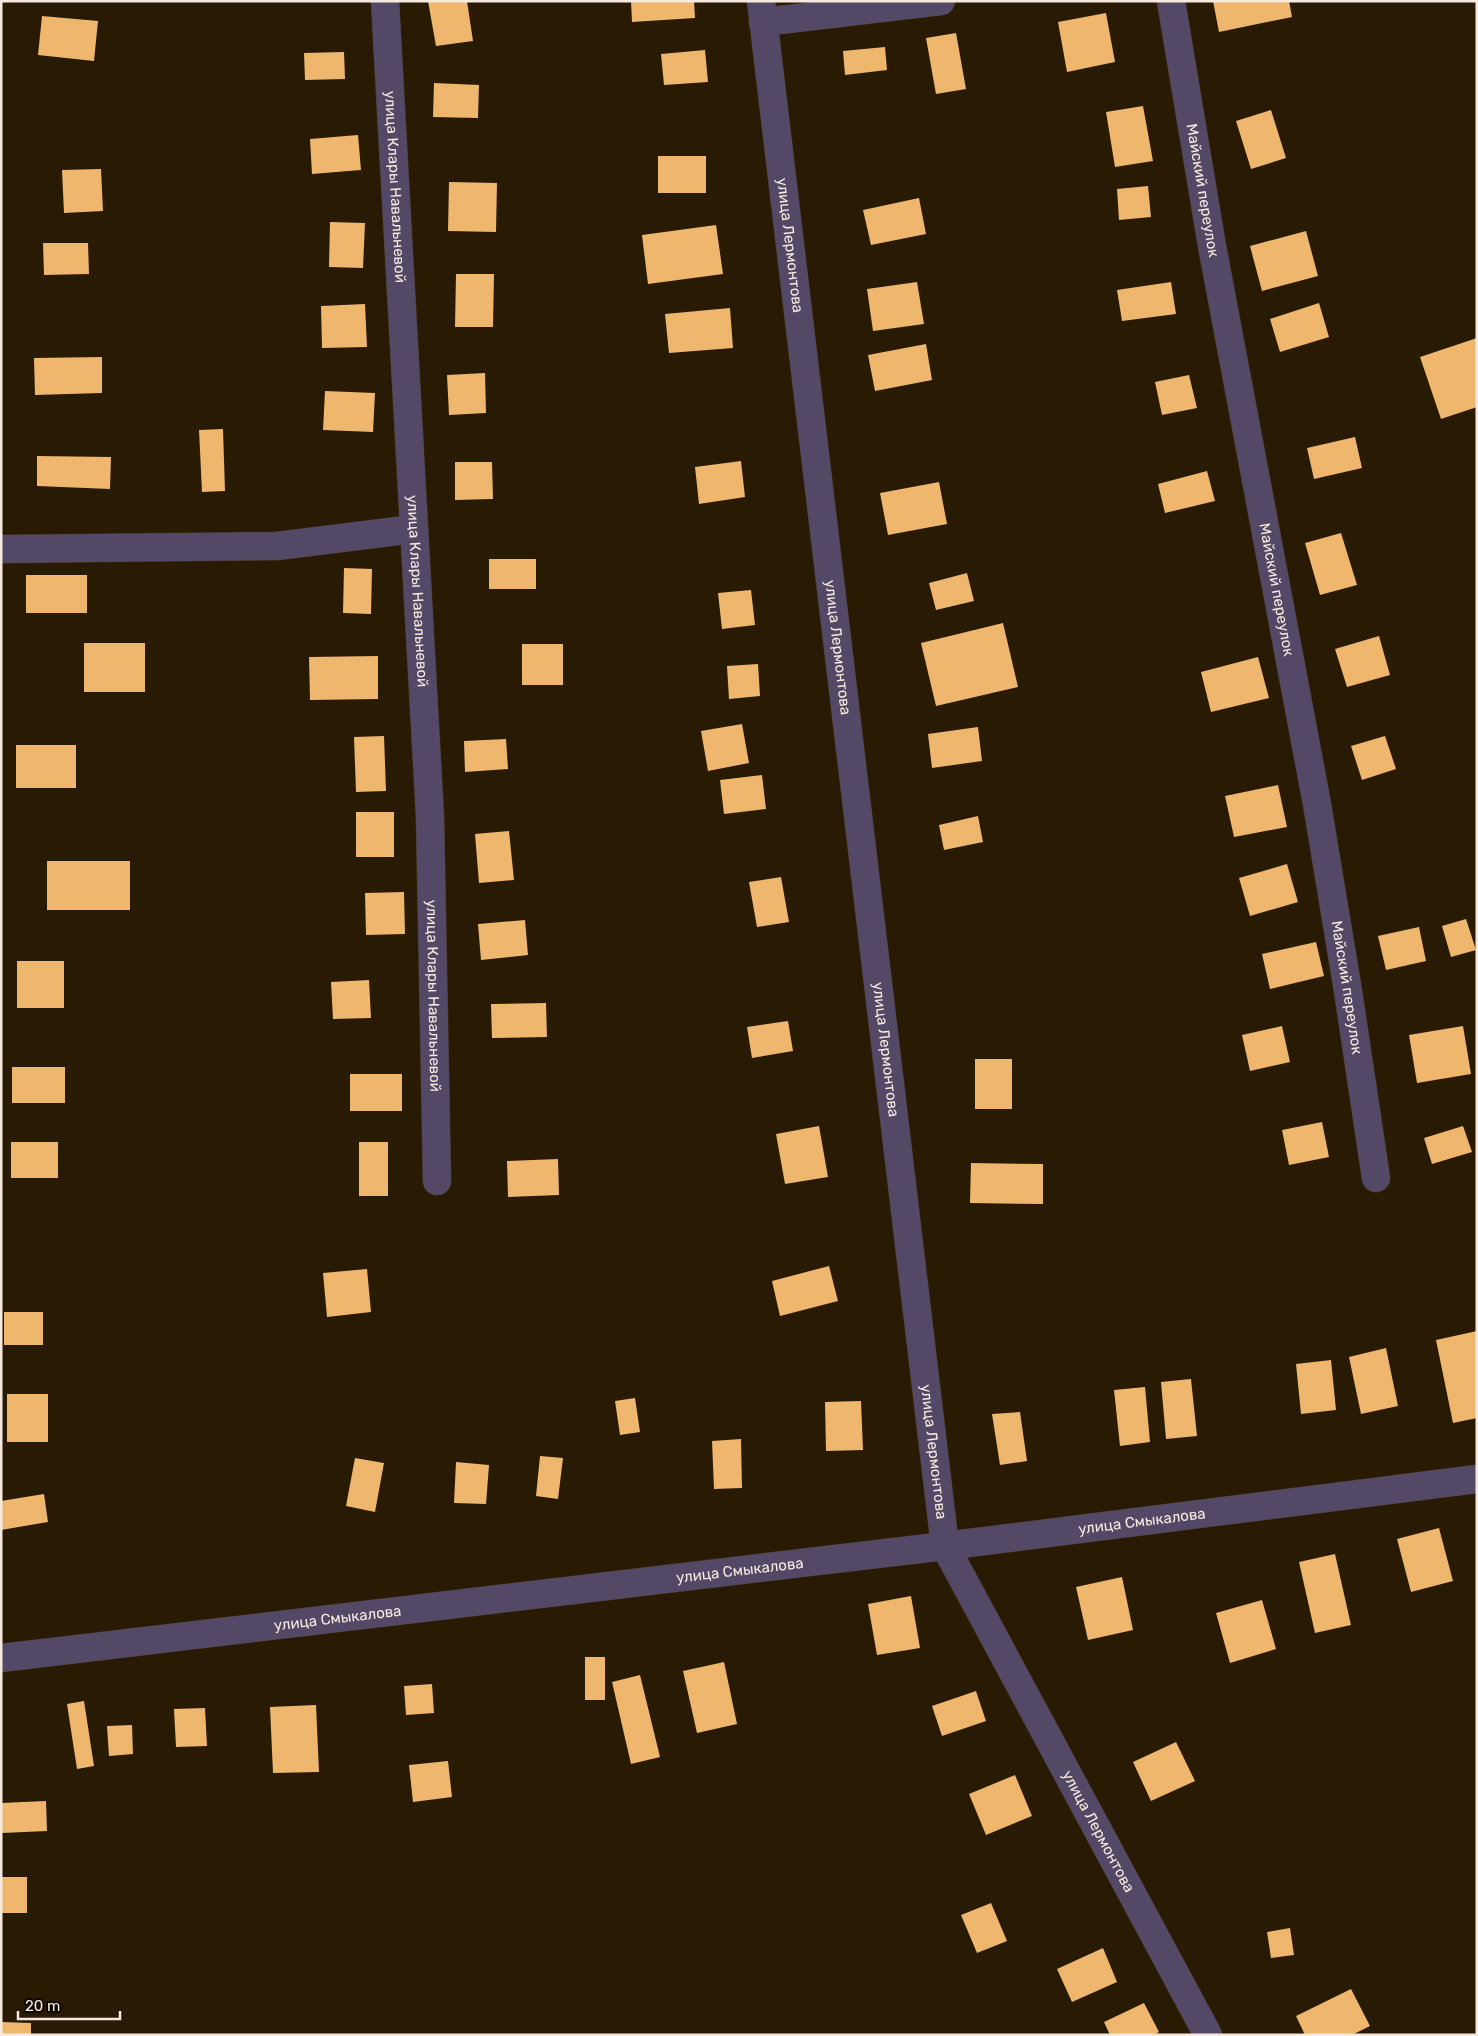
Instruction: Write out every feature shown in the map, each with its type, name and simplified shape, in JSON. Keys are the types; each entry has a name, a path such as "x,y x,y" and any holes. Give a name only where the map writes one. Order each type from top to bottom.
{"street":[{"name":"улица Клары Навальневой","path":"385,1 430,817 436,1182"},
{"path":"762,12 941,1"},
{"name":"Майский переулок","path":"1171,1 1212,246 1317,804 1376,1178"},
{"name":"улица Лермонтова","path":"762,12 945,1546 1208,2035"},
{"path":"1,549 277,546 414,529"},
{"name":"улица Смыкалова","path":"1,1658 945,1546 1477,1479"}],"building":[{"path":"428,1 467,1 473,41 436,46"},
{"path":"631,1 694,1 695,18 632,22"},
{"path":"1213,1 1289,1 1292,17 1219,32"},
{"path":"1106,13 1115,62 1067,72 1058,22"},
{"path":"42,16 98,21 94,61 38,55"},
{"path":"956,33 966,89 936,94 926,38"},
{"path":"885,47 887,70 845,75 843,51"},
{"path":"705,50 708,82 664,85 661,54"},
{"path":"344,52 345,79 305,80 304,53"},
{"path":"434,83 479,85 478,118 433,117"},
{"path":"1143,106 1153,161 1115,167 1106,112"},
{"path":"1271,110 1286,158 1251,169 1236,121"},
{"path":"358,135 361,170 312,174 310,139"},
{"path":"658,156 706,156 706,193 658,193"},
{"path":"101,169 103,211 64,213 62,170"},
{"path":"449,182 497,183 496,232 448,231"},
{"path":"1148,186 1151,217 1119,220 1117,189"},
{"path":"919,198 926,234 871,245 863,210"},
{"path":"330,222 365,223 363,268 329,267"},
{"path":"716,225 723,274 648,284 642,235"},
{"path":"1306,231 1318,276 1262,291 1250,246"},
{"path":"43,243 88,243 89,274 44,275"},
{"path":"456,274 494,274 493,327 455,327"},
{"path":"917,282 924,324 873,331 867,289"},
{"path":"1171,282 1176,314 1122,321 1117,290"},
{"path":"1319,303 1329,337 1280,352 1270,319"},
{"path":"365,304 367,347 322,348 321,306"},
{"path":"730,308 733,348 669,353 665,314"},
{"path":"1477,338 1477,407 1441,419 1420,357"},
{"path":"926,344 932,380 875,391 868,355"},
{"path":"102,357 102,393 35,395 34,358"},
{"path":"485,373 486,413 449,415 447,375"},
{"path":"1189,375 1197,408 1162,415 1155,382"},
{"path":"325,391 375,393 373,432 323,430"},
{"path":"223,429 225,491 202,492 199,430"},
{"path":"1355,437 1362,468 1314,479 1307,448"},
{"path":"37,456 111,457 110,489 37,486"},
{"path":"741,461 745,497 699,504 695,467"},
{"path":"455,462 492,462 493,499 455,500"},
{"path":"1207,471 1215,501 1165,513 1158,484"},
{"path":"939,482 947,524 888,535 880,493"},
{"path":"1341,533 1357,585 1320,595 1305,543"},
{"path":"489,559 536,559 536,589 489,589"},
{"path":"344,568 372,569 371,614 343,613"},
{"path":"967,573 974,601 936,610 929,583"},
{"path":"26,575 87,575 87,613 26,613"},
{"path":"751,590 755,625 722,629 718,593"},
{"path":"1003,623 1018,687 936,706 921,643"},
{"path":"1379,636 1390,675 1347,687 1335,649"},
{"path":"84,643 145,643 145,692 84,692"},
{"path":"522,644 563,644 563,685 522,685"},
{"path":"378,656 378,699 310,700 309,657"},
{"path":"1258,657 1269,698 1211,712 1201,672"},
{"path":"758,664 760,696 729,699 727,666"},
{"path":"742,724 749,763 708,771 701,731"},
{"path":"978,727 982,761 932,768 928,734"},
{"path":"384,736 386,791 356,792 354,737"},
{"path":"1385,736 1396,769 1362,780 1351,746"},
{"path":"506,739 508,769 465,772 464,741"},
{"path":"16,745 76,745 76,788 16,788"},
{"path":"762,775 766,809 724,814 720,780"},
{"path":"1278,785 1287,827 1234,837 1225,796"},
{"path":"356,812 394,812 394,857 356,857"},
{"path":"978,816 983,842 944,850 939,825"},
{"path":"509,831 514,880 479,883 475,834"},
{"path":"47,861 130,861 130,910 47,910"},
{"path":"1287,864 1298,902 1250,916 1239,878"},
{"path":"781,877 789,922 757,927 749,882"},
{"path":"404,892 405,934 366,935 365,893"},
{"path":"1466,919 1476,950 1451,957 1442,926"},
{"path":"525,920 528,955 481,960 478,924"},
{"path":"1419,927 1426,961 1386,970 1378,936"},
{"path":"1316,942 1324,976 1270,989 1262,954"},
{"path":"17,961 64,961 64,1008 17,1008"},
{"path":"369,980 371,1018 333,1019 331,982"},
{"path":"546,1003 547,1037 492,1038 491,1004"},
{"path":"788,1021 793,1051 752,1058 747,1027"},
{"path":"1282,1026 1290,1062 1250,1071 1242,1035"},
{"path":"1463,1026 1471,1074 1417,1083 1409,1035"},
{"path":"975,1059 1012,1059 1012,1109 975,1109"},
{"path":"12,1067 65,1067 65,1103 12,1103"},
{"path":"350,1074 402,1074 402,1111 350,1111"},
{"path":"1322,1122 1329,1157 1289,1165 1282,1130"},
{"path":"819,1126 828,1177 785,1184 776,1134"},
{"path":"1463,1126 1472,1152 1432,1164 1424,1138"},
{"path":"11,1142 58,1142 58,1178 11,1178"},
{"path":"359,1142 388,1142 388,1196 359,1196"},
{"path":"558,1159 559,1195 508,1197 507,1161"},
{"path":"971,1163 1043,1164 1043,1204 970,1203"},
{"path":"829,1266 838,1301 780,1316 772,1281"},
{"path":"367,1269 371,1312 327,1317 323,1273"},
{"path":"4,1312 43,1312 43,1345 4,1345"},
{"path":"1477,1331 1477,1418 1453,1423 1436,1340"},
{"path":"1386,1348 1398,1406 1361,1414 1349,1357"},
{"path":"1331,1360 1336,1410 1301,1414 1296,1364"},
{"path":"1191,1379 1197,1436 1166,1439 1161,1382"},
{"path":"1145,1387 1150,1442 1120,1446 1114,1390"},
{"path":"7,1394 48,1394 48,1442 7,1442"},
{"path":"635,1398 640,1432 620,1435 615,1401"},
{"path":"861,1401 863,1450 826,1451 825,1402"},
{"path":"1020,1412 1027,1461 1000,1465 992,1414"},
{"path":"741,1439 742,1488 714,1489 712,1441"},
{"path":"540,1456 563,1458 558,1499 536,1496"},
{"path":"355,1458 384,1463 375,1512 346,1506"},
{"path":"456,1462 489,1465 486,1504 454,1503"},
{"path":"44,1494 48,1522 1,1530 1,1501"},
{"path":"1439,1528 1453,1581 1411,1592 1397,1539"},
{"path":"1335,1554 1351,1625 1315,1633 1299,1562"},
{"path":"1122,1577 1133,1630 1088,1640 1076,1587"},
{"path":"911,1596 920,1648 877,1655 868,1604"},
{"path":"1262,1600 1276,1649 1230,1663 1216,1613"},
{"path":"585,1657 605,1657 605,1700 585,1700"},
{"path":"724,1662 737,1724 697,1733 683,1671"},
{"path":"640,1675 660,1757 631,1764 612,1682"},
{"path":"432,1684 434,1713 406,1715 404,1686"},
{"path":"976,1691 986,1721 942,1736 932,1706"},
{"path":"84,1701 94,1766 77,1769 67,1704"},
{"path":"316,1705 319,1772 273,1773 270,1707"},
{"path":"205,1708 207,1746 176,1747 174,1709"},
{"path":"132,1725 133,1754 109,1756 107,1726"},
{"path":"1176,1742 1195,1781 1151,1801 1133,1762"},
{"path":"448,1761 452,1797 413,1802 409,1765"},
{"path":"1015,1775 1032,1816 986,1835 969,1794"},
{"path":"46,1801 47,1831 2,1833 1,1803"},
{"path":"1,1877 27,1877 27,1913 1,1913"},
{"path":"991,1903 1007,1941 977,1953 961,1915"},
{"path":"1290,1928 1294,1955 1271,1958 1267,1932"},
{"path":"1103,1948 1117,1982 1072,2002 1057,1969"},
{"path":"1351,1989 1370,2026 1352,2035 1305,2035 1296,2016"},
{"path":"1144,2003 1159,2032 1154,2035 1110,2035 1104,2022"},
{"path":"1,2022 31,2023 31,2035 1,2035"}]}
